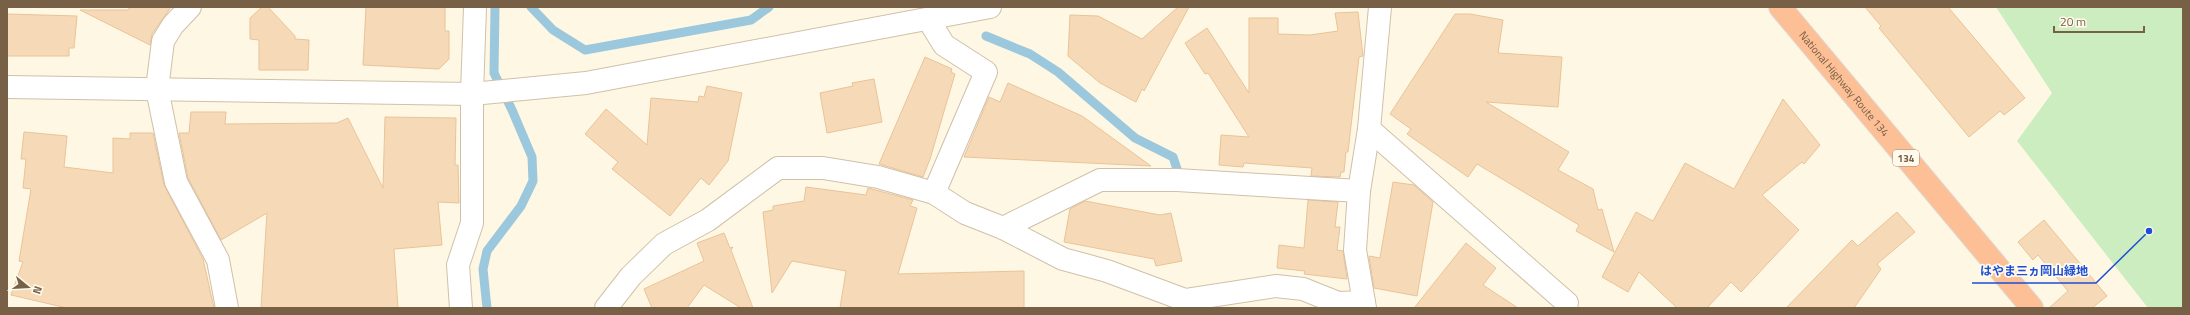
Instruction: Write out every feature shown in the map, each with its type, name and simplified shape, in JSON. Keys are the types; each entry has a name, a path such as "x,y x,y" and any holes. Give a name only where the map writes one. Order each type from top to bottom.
{"highway":[{"name":"National Highway Route 134","path":"1780,7 2032,308"}],"street":[{"path":"190,7 174,25 163,41 157,89 176,182 218,260 227,308"},
{"path":"462,308 458,266 472,223 477,93 475,7"},
{"path":"7,87 477,93 586,83 928,19 956,10 990,7"},
{"path":"606,308 631,276 664,244 708,220 778,168 823,168 870,176 934,193 965,213 1003,228 1063,259 1107,271 1185,300 1276,286 1303,289 1338,303 1364,305 1355,250 1359,191 1369,130 1380,7"},
{"path":"928,19 944,44 986,72 934,193"},
{"path":"1369,130 1567,303"},
{"path":"1003,228 1100,180 1177,180 1359,191"}],"green space":[{"path":"1996,7 2183,7 2183,308 2148,308 2017,141 2052,93"}],"building":[{"path":"130,7 171,7 152,34 150,45 80,10 128,10"},
{"path":"262,7 268,7 295,36 295,39 309,40 308,70 259,70 259,40 250,39 250,18"},
{"path":"366,7 445,7 445,31 449,31 449,59 439,69 363,65"},
{"path":"1178,7 1189,7 1144,91 1142,89 1136,102 1100,83 1068,56 1070,15 1098,16 1142,39"},
{"path":"1865,7 1948,7 2025,98 2004,115 2000,111 1969,137 1879,28 1881,26"},
{"path":"1358,12 1363,56 1359,57 1348,152 1346,152 1344,172 1341,172 1340,177 1311,176 1312,168 1244,163 1243,167 1219,165 1221,135 1249,137 1208,73 1205,74 1185,43 1207,28 1249,93 1249,18 1278,18 1278,34 1310,35 1338,31 1335,13"},
{"path":"7,14 77,16 74,48 69,48 69,56 7,56"},
{"path":"1455,14 1470,14 1503,20 1498,53 1562,57 1558,107 1486,102 1569,152 1558,170 1593,189 1598,210 1602,209 1614,252 1576,231 1579,225 1477,164 1468,177 1407,134 1411,129 1390,114"},
{"path":"925,57 952,69 951,72 955,74 930,159 923,177 879,164"},
{"path":"874,79 882,122 827,133 820,93 853,86 852,83"},
{"path":"1008,83 1082,116 1151,166 964,157 989,97 1000,102"},
{"path":"707,86 742,93 728,161 709,185 701,178 670,216 612,169 618,162 585,134 606,109 647,145 651,98 698,102 699,96 704,97"},
{"path":"1783,99 1820,145 1804,164 1802,162 1762,195 1799,230 1741,292 1731,282 1707,308 1677,308 1639,272 1628,292 1602,277 1636,212 1653,221 1685,163 1734,189"},
{"path":"191,112 226,112 225,124 337,123 348,118 383,188 385,117 456,118 455,165 458,165 459,203 438,202 442,245 394,249 398,308 261,308 267,213 221,240 188,178 179,133 189,133"},
{"path":"24,132 67,136 64,167 113,173 113,138 130,139 130,133 153,133 164,185 203,259 214,308 67,308 11,295 23,262 19,261 31,189 23,188 26,159 21,159"},
{"path":"1393,182 1414,185 1433,202 1417,296 1374,288 1369,256 1380,258"},
{"path":"806,187 866,195 868,188 913,200 910,206 917,208 898,274 1024,271 1024,308 840,308 846,271 792,261 772,293 763,212 773,210 773,206 804,201"},
{"path":"1308,200 1338,202 1335,227 1340,227 1337,250 1343,251 1347,279 1304,274 1305,271 1277,268 1279,245 1304,248"},
{"path":"1085,201 1160,215 1171,213 1182,261 1156,266 1154,259 1064,242 1070,209"},
{"path":"1897,212 1915,232 1877,264 1881,269 1854,308 1786,308 1852,240 1858,246"},
{"path":"2044,220 2107,296 2092,308 2049,308 2068,291 2038,255 2033,260 2018,242"},
{"path":"724,233 730,248 733,247 731,250 753,308 741,308 704,285 687,308 652,308 644,289 704,261 697,243"},
{"path":"1466,243 1496,268 1483,285 1518,308 1414,308"}],"waterway":[{"path":"487,308 483,269 487,251 521,206 533,181 532,157 494,73 495,7"},
{"path":"531,7 553,30 585,50 751,20 769,7"},
{"path":"986,36 1030,54 1058,72 1135,138 1173,157 1177,169"}],"place":[{"name":"はやま三ヵ岡山緑地","path":"2149,231"}]}
